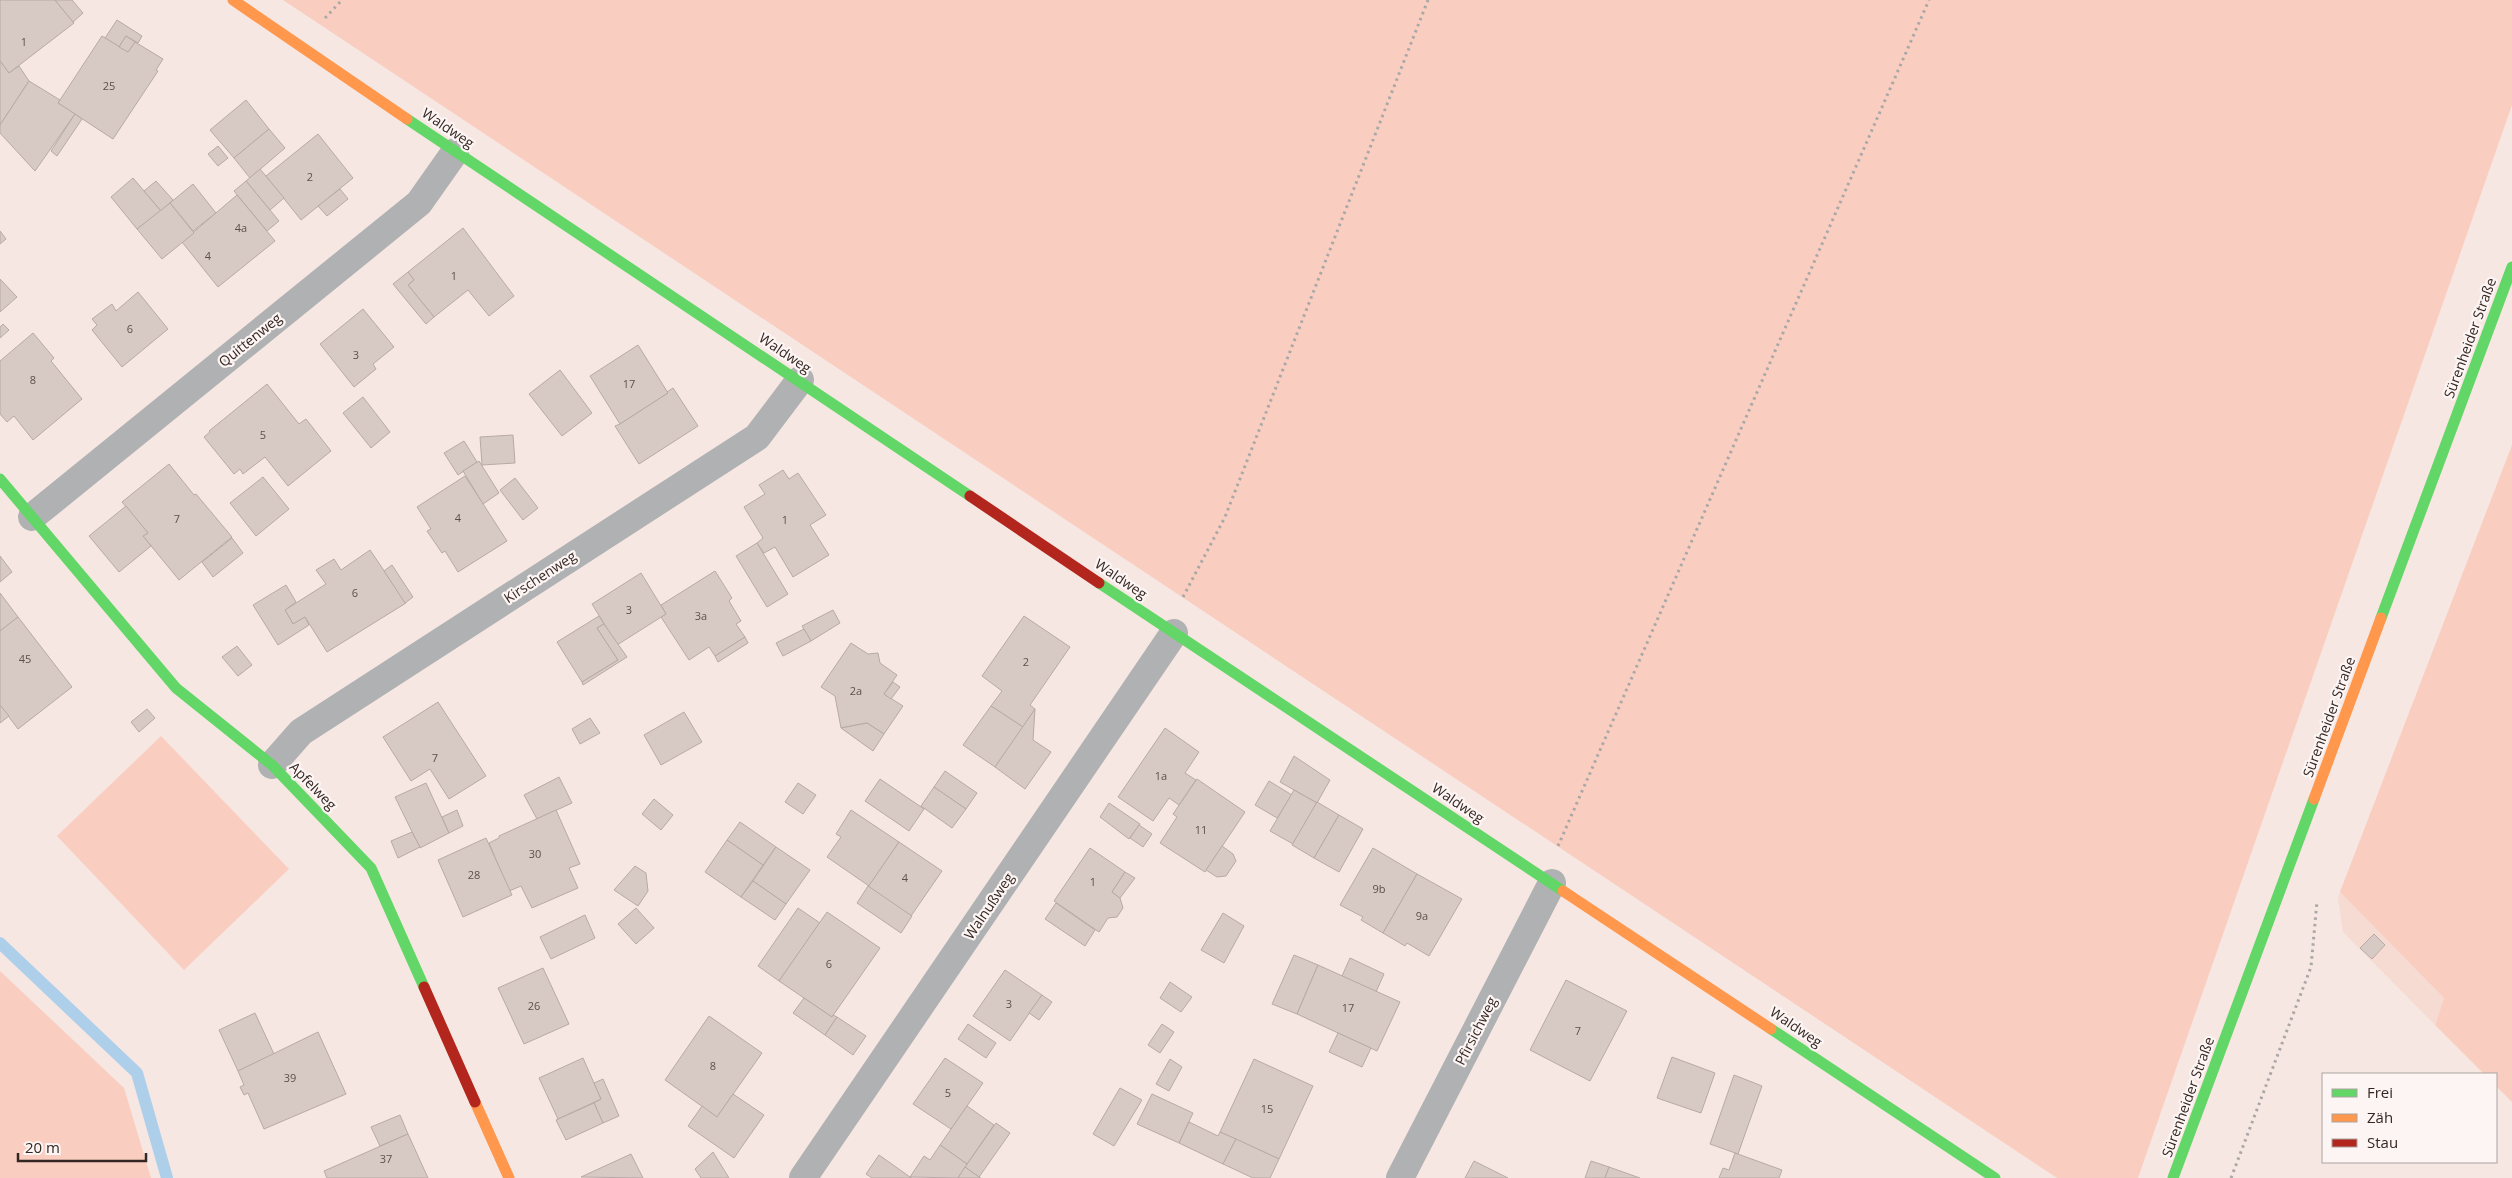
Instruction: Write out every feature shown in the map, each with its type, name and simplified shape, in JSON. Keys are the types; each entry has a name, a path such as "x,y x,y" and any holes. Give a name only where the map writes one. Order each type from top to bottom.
{"street":[{"name":"Waldweg","path":"233,0 455,152 800,380 1174,633 1996,1178"},
{"name":"Quittenweg","path":"32,516 419,203 455,152"},
{"name":"Sürenheider Straße","path":"2173,1178 2512,267"},
{"name":"Kirschenweg","path":"272,765 301,732 757,437 800,380"},
{"name":"Apfelweg","path":"0,479 176,688 272,765 371,868 509,1178"},
{"name":"Walnußweg","path":"803,1178 1174,633"},
{"name":"Pfirsichweg","path":"1400,1178 1548,881"}],"path":[{"path":"1174,633 1180,603 1225,517 1428,0"},
{"path":"1548,881 1929,0"},
{"path":"2231,1178 2311,967 2318,892"}],"shaded area":[{"path":"283,0 2512,0 2512,105 2138,1178 2057,1178"},
{"path":"2512,445 2512,1102 2497,1087 2497,1073 2483,1073 2435,1025 2444,998 2340,892"},
{"path":"161,736 289,869 184,970 57,836"},
{"path":"2340,892 2444,998 2435,1025 2343,932 2338,898"},
{"path":"0,971 124,1088 151,1178 0,1178"}],"building":[{"path":"0,0 55,0 74,23 9,73 0,61"},
{"path":"55,0 72,0 83,13 73,22"},
{"path":"117,20 142,36 138,43 126,36 119,47 105,38"},
{"path":"102,36 128,52 135,42 163,59 156,70 158,71 113,139 58,103"},
{"path":"126,36 135,42 128,52 119,47"},
{"path":"0,61 9,73 19,66 29,81 0,125"},
{"path":"29,81 60,100 58,103 75,114 35,171 0,133 0,125"},
{"path":"246,100 269,129 234,158 210,130"},
{"path":"75,114 82,119 57,156 51,151"},
{"path":"269,129 285,148 250,178 234,158"},
{"path":"318,134 353,178 301,220 266,176"},
{"path":"218,146 228,158 218,166 208,154"},
{"path":"260,169 284,198 270,210 246,181"},
{"path":"133,178 161,211 137,229 111,197"},
{"path":"156,181 173,200 161,211 144,191"},
{"path":"246,181 279,221 267,231 234,191"},
{"path":"193,184 216,213 193,231 170,203"},
{"path":"340,189 348,199 327,216 318,206"},
{"path":"237,195 275,241 218,287 182,242"},
{"path":"170,203 194,233 162,259 137,229"},
{"path":"463,228 514,296 489,316 468,290 434,317 408,285 414,280 408,272"},
{"path":"0,231 6,239 0,244"},
{"path":"408,272 414,280 408,285 434,317 426,324 393,284"},
{"path":"0,279 17,297 0,312"},
{"path":"138,292 168,329 122,367 92,330 97,325 92,319 112,304 116,311"},
{"path":"363,309 394,347 373,364 376,369 354,387 320,344"},
{"path":"3,324 9,330 0,338 0,327"},
{"path":"33,333 54,358 51,361 82,399 33,440 14,416 7,422 0,414 0,361"},
{"path":"638,345 668,393 620,424 590,376"},
{"path":"560,370 592,413 562,436 529,394"},
{"path":"267,384 299,424 306,419 331,451 288,486 265,457 243,474 240,469 234,474 204,437"},
{"path":"673,388 698,426 639,464 615,426"},
{"path":"363,397 390,432 371,448 343,413"},
{"path":"513,435 515,463 482,465 480,437"},
{"path":"464,441 477,462 458,475 444,453"},
{"path":"479,461 499,493 483,504 463,471"},
{"path":"169,464 232,537 179,580 143,536 148,533 122,502"},
{"path":"783,470 789,479 798,473 826,515 810,525 829,555 793,577 775,547 764,553 757,543 763,538 744,507 765,494 759,485"},
{"path":"465,476 507,541 458,572 445,551 442,553 427,531 431,529 417,507"},
{"path":"263,477 289,509 256,536 230,503"},
{"path":"515,478 538,508 523,520 500,490"},
{"path":"126,506 148,533 143,536 151,546 119,572 89,536"},
{"path":"232,538 243,553 213,577 202,562"},
{"path":"757,543 788,594 767,607 736,556"},
{"path":"370,550 406,603 327,652 305,617 293,624 285,610 326,584 316,570 334,559 341,570"},
{"path":"0,556 12,572 0,582"},
{"path":"392,565 413,597 405,603 384,571"},
{"path":"715,571 732,598 729,601 741,621 736,624 745,637 715,656 709,647 689,660 661,617 666,614 661,605"},
{"path":"641,573 666,614 617,645 592,604"},
{"path":"286,585 296,602 285,610 293,624 305,617 309,625 278,645 253,605"},
{"path":"0,593 18,617 0,631"},
{"path":"833,610 840,623 811,641 802,626"},
{"path":"599,616 604,624 597,628 618,660 582,682 557,642"},
{"path":"1024,616 1070,647 1030,705 1035,709 1023,727 991,706 1002,691 982,676"},
{"path":"18,617 72,687 18,729 0,705 0,631"},
{"path":"604,624 627,657 583,685 582,682 618,660 597,628"},
{"path":"804,629 811,641 783,656 776,643"},
{"path":"745,637 748,643 718,662 715,656"},
{"path":"851,643 868,654 878,653 880,663 897,675 884,694 903,706 884,734 867,723 841,728 835,696 821,687"},
{"path":"237,646 252,665 238,676 222,657"},
{"path":"893,682 900,687 891,699 884,694"},
{"path":"438,702 486,776 449,799 430,769 411,781 383,737"},
{"path":"0,705 9,716 0,723"},
{"path":"991,706 1023,727 995,767 963,745"},
{"path":"147,709 155,718 139,732 131,722"},
{"path":"1035,709 1033,740 1051,752 1025,789 995,767"},
{"path":"684,712 702,742 661,765 644,735"},
{"path":"590,718 600,733 580,744 572,729"},
{"path":"867,723 884,734 873,751 841,728"},
{"path":"1165,728 1199,752 1185,773 1196,780 1179,805 1169,798 1153,821 1118,797"},
{"path":"1294,756 1330,780 1317,803 1280,782"},
{"path":"945,771 977,793 966,809 934,787"},
{"path":"559,777 572,803 537,819 524,795"},
{"path":"880,779 924,809 909,831 865,801"},
{"path":"1197,779 1245,812 1205,872 1160,843 1177,817 1173,814"},
{"path":"1269,781 1292,795 1277,818 1255,805"},
{"path":"426,783 449,833 420,848 395,797"},
{"path":"798,783 816,795 803,814 785,802"},
{"path":"934,787 966,809 952,828 921,806"},
{"path":"1294,790 1317,803 1293,844 1270,831"},
{"path":"654,799 673,815 661,830 642,814"},
{"path":"1317,802 1339,815 1314,858 1292,845"},
{"path":"1109,803 1140,824 1129,839 1100,817"},
{"path":"457,810 463,826 449,833 442,817"},
{"path":"556,810 580,864 569,868 578,888 532,908 521,886 509,891 489,843 499,838 499,836"},
{"path":"851,810 899,842 869,886 827,857 841,837 836,834"},
{"path":"1339,815 1363,829 1339,872 1314,858"},
{"path":"740,822 776,847 763,865 727,840"},
{"path":"1139,825 1152,834 1143,847 1130,838"},
{"path":"412,832 420,847 398,858 391,841"},
{"path":"486,838 512,895 463,917 438,860"},
{"path":"727,840 763,865 741,897 705,872"},
{"path":"899,842 942,871 911,916 868,887"},
{"path":"1222,846 1233,854 1236,861 1226,876 1217,877 1206,870"},
{"path":"776,847 810,870 786,904 753,881"},
{"path":"1090,848 1125,872 1112,892 1120,898 1123,908 1117,917 1108,918 1099,932 1054,901"},
{"path":"1373,848 1417,874 1383,933 1361,920 1363,917 1340,905"},
{"path":"635,866 646,873 648,891 638,906 614,890"},
{"path":"1125,872 1135,878 1120,898 1112,892"},
{"path":"1417,874 1462,899 1429,956 1407,943 1405,946 1383,933"},
{"path":"753,881 786,904 775,920 741,897"},
{"path":"868,886 912,916 901,933 857,903"},
{"path":"1056,903 1095,930 1085,946 1045,919"},
{"path":"636,908 654,928 636,944 618,924"},
{"path":"798,908 820,923 779,981 758,966"},
{"path":"827,912 880,948 832,1017 779,981"},
{"path":"1223,913 1244,926 1224,963 1201,950"},
{"path":"585,915 595,938 551,959 540,937"},
{"path":"2374,934 2385,945 2372,959 2360,948"},
{"path":"1294,955 1318,965 1297,1014 1272,1004"},
{"path":"1350,958 1384,974 1376,992 1342,976"},
{"path":"1318,965 1400,1002 1377,1051 1297,1014"},
{"path":"543,968 569,1024 524,1044 498,988"},
{"path":"1005,970 1042,995 1010,1041 973,1016"},
{"path":"1566,980 1627,1011 1590,1081 1530,1050"},
{"path":"1170,982 1192,997 1181,1012 1160,998"},
{"path":"1042,995 1052,1002 1039,1020 1029,1013"},
{"path":"804,998 832,1017 833,1015 837,1017 825,1035 793,1013"},
{"path":"255,1013 274,1054 238,1071 219,1030"},
{"path":"709,1016 762,1053 717,1117 665,1080"},
{"path":"837,1017 866,1036 853,1055 825,1035"},
{"path":"968,1024 996,1043 986,1058 958,1039"},
{"path":"1162,1024 1174,1032 1160,1053 1148,1045"},
{"path":"318,1032 346,1094 264,1129 248,1093 244,1095 240,1087 244,1085 238,1071"},
{"path":"1338,1033 1371,1048 1362,1067 1329,1052"},
{"path":"1672,1057 1715,1073 1701,1113 1657,1098"},
{"path":"583,1058 601,1099 558,1119 539,1078"},
{"path":"945,1058 983,1083 951,1129 913,1104"},
{"path":"1170,1059 1182,1067 1169,1091 1156,1084"},
{"path":"1254,1059 1313,1086 1279,1159 1220,1132"},
{"path":"1734,1075 1762,1086 1738,1154 1710,1144"},
{"path":"603,1079 619,1116 603,1123 594,1103 601,1099 594,1083"},
{"path":"1120,1088 1142,1100 1114,1146 1093,1134"},
{"path":"733,1094 764,1115 734,1158 688,1126 702,1106 717,1117"},
{"path":"1152,1094 1193,1113 1179,1143 1137,1124"},
{"path":"594,1103 603,1123 566,1140 556,1120"},
{"path":"967,1106 994,1125 967,1164 940,1145"},
{"path":"400,1115 408,1134 380,1146 371,1127"},
{"path":"1189,1122 1218,1136 1220,1132 1236,1139 1223,1164 1179,1143"},
{"path":"996,1123 1010,1133 979,1177 965,1167"},
{"path":"408,1134 428,1178 327,1178 324,1171"},
{"path":"1236,1139 1279,1159 1270,1178 1253,1178 1223,1164"},
{"path":"940,1145 967,1164 958,1178 910,1177 924,1156 930,1160"},
{"path":"713,1152 729,1178 701,1178 695,1169"},
{"path":"1735,1153 1782,1170 1779,1178 1719,1178 1723,1168 1729,1170"},
{"path":"631,1154 643,1178 581,1177"},
{"path":"879,1155 912,1178 872,1178 866,1174"},
{"path":"1474,1161 1508,1178 1465,1178"},
{"path":"1591,1161 1609,1167 1605,1178 1585,1178"},
{"path":"965,1167 979,1177 981,1178 958,1178"},
{"path":"1609,1167 1640,1178 1605,1178"}],"waterway":[{"path":"0,943 137,1073 167,1178"}],"traffic: fast":[{"path":"407,119 970,496"},
{"path":"2381,618 2512,267"},
{"path":"0,479 176,688 272,765 371,868 424,987"},
{"path":"1099,583 1563,891"},
{"path":"2173,1178 2314,799"},
{"path":"1771,1029 1995,1178"}],"traffic: slow":[{"path":"233,0 407,119"},
{"path":"2314,799 2381,618"},
{"path":"1563,891 1771,1029"},
{"path":"475,1102 509,1178"}],"traffic: jam":[{"path":"970,496 1099,583"},
{"path":"424,987 475,1102"}]}
